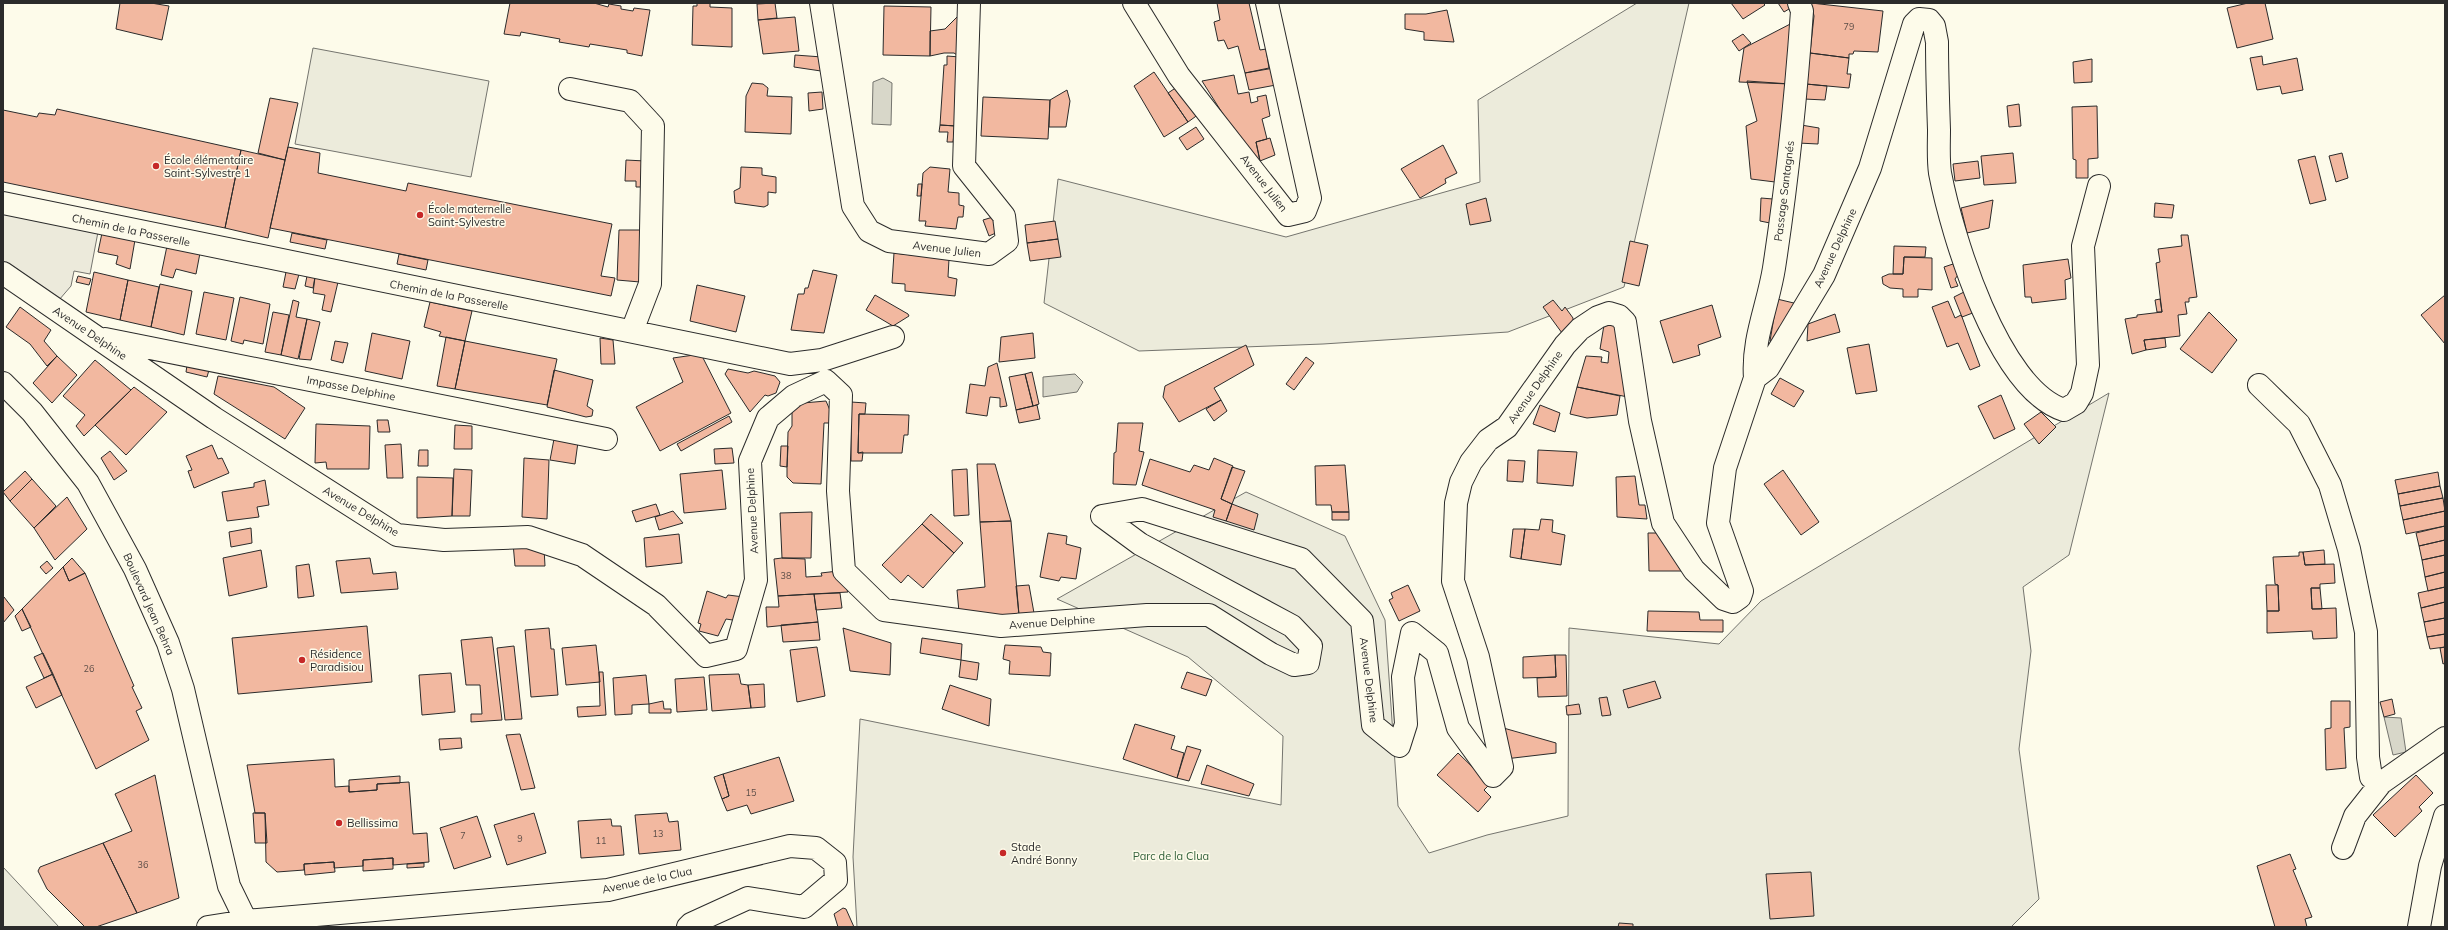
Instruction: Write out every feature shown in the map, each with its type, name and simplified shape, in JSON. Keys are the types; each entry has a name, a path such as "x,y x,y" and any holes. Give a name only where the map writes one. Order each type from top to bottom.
{"street":[{"name":"Avenue Julien","path":"822,3 853,206 869,231 889,241 989,254 1007,241 1004,216 964,166 969,3"},
{"name":"Avenue Julien","path":"1134,3 1180,76 1288,215 1305,211 1310,198 1267,3"},
{"name":"Passage Santagnés","path":"1755,378 1754,355 1774,270 1797,88 1802,12 1799,3"},
{"name":"Avenue Delphine","path":"3,274 221,422 397,535 444,540 528,537 582,555 656,605 706,656 736,649 756,580 750,461 768,418 794,396 826,381 841,395 838,491 844,571 884,610 1002,626 1147,615 1209,615 1271,654 1294,665 1308,663 1311,646 1292,626 1140,544 1102,516 1142,509 1301,559 1362,621 1373,725 1399,746 1406,724 1403,677 1412,633 1437,652 1458,728 1493,776 1502,767 1478,657 1453,581 1456,503 1460,482 1471,462 1488,440 1507,427 1564,344 1580,329 1598,317 1609,313 1620,316 1625,322 1640,420 1663,523 1694,570 1724,599 1734,602 1740,597 1742,591 1718,522 1725,468 1755,378 1768,368 1824,275 1870,168 1914,24 1919,19 1929,20 1934,26 1937,42 1940,171 1962,259 2003,351 2028,384 2053,406 2064,410 2076,403 2082,393 2088,365 2083,246 2100,186"},
{"path":"570,89 630,101 654,126 650,284 632,331"},
{"name":"Chemin de la Passerelle","path":"3,204 790,364 822,360 893,337"},
{"name":"Impasse Delphine","path":"96,337 606,439"},
{"path":"2259,385 2298,424 2330,485 2349,549 2366,632 2368,757 2371,777 2381,783"},
{"name":"Boulevard Jean Behra","path":"6,392 88,483 136,569 168,643 183,689 229,886 247,924"},
{"path":"2343,848 2355,816 2381,783 2445,738"},
{"path":"2420,927 2430,866 2445,816"},
{"name":"Avenue de la Clua","path":"247,924 608,890 790,846 816,848 835,863 836,880 804,907 748,898 691,924 688,927"},
{"path":"208,927 247,924"}],"green space":[{"path":"1637,3 1689,3 1624,287 1508,332 1323,344 1139,351 1044,303 1058,179 1286,237 1480,182 1478,100"},
{"path":"313,48 489,81 471,177 295,144"},
{"name":"Parc de la Clua","path":"2109,393 2069,555 2023,587 2031,651 2019,749 2039,899 2011,927 857,927 853,857 860,719 1281,805 1283,736 1188,657 1057,599 1246,492 1345,536 1385,620 1398,806 1429,853 1487,835 1568,816 1569,628 1719,644 1761,601"},
{"path":"3,867 59,927 3,927"}],"shaded area":[{"path":"883,78 892,83 891,125 872,124 873,82"},
{"path":"3,213 98,232 90,274 74,271 71,286 59,300 3,262"},
{"path":"1075,374 1083,382 1077,392 1043,397 1043,377"},
{"path":"2384,717 2401,718 2406,752 2393,755"}],"building":[{"path":"120,3 151,3 169,6 162,40 116,29"},
{"path":"510,3 594,3 608,7 609,4 621,6 621,9 633,11 634,8 650,10 642,56 627,53 627,50 590,44 589,47 559,42 560,39 521,32 520,36 504,34"},
{"path":"697,3 710,3 710,7 732,8 732,47 692,45 693,6 697,6"},
{"path":"775,3 777,18 758,20 757,4"},
{"path":"1217,3 1249,3 1260,50 1266,49 1269,68 1245,73 1238,46 1228,49 1224,40 1218,41 1214,22 1220,20"},
{"path":"1731,3 1763,3 1765,5 1743,19"},
{"path":"1778,3 1792,3 1794,6 1784,12"},
{"path":"1811,3 1883,11 1878,52 1854,51 1853,54 1849,54 1849,58 1810,53 1814,16"},
{"path":"2248,3 2265,3 2273,39 2237,48 2227,8"},
{"path":"884,6 931,7 930,56 883,55"},
{"path":"1447,10 1454,42 1424,40 1424,32 1405,29 1405,14 1426,14"},
{"path":"962,12 960,57 954,53 944,53 930,56 930,31 945,29"},
{"path":"795,17 799,51 763,54 758,20"},
{"path":"1796,21 1790,84 1739,82 1744,48"},
{"path":"1743,34 1751,43 1739,51 1732,41"},
{"path":"1810,53 1849,58 1847,74 1851,74 1849,88 1806,84"},
{"path":"795,55 822,57 821,71 794,67"},
{"path":"947,56 960,57 957,126 940,125 944,65 947,65"},
{"path":"2262,56 2263,65 2297,58 2303,90 2282,94 2280,86 2257,90 2250,58"},
{"path":"2092,59 2092,82 2074,83 2073,62"},
{"path":"1274,68 1276,85 1249,90 1245,73"},
{"path":"1154,72 1188,122 1164,137 1134,86"},
{"path":"1234,75 1238,94 1249,92 1251,103 1258,101 1257,97 1266,95 1270,116 1262,119 1267,139 1256,142 1260,161 1254,163 1202,81"},
{"path":"1747,81 1790,84 1775,182 1751,179 1746,126 1757,121"},
{"path":"752,83 763,84 768,88 767,96 792,97 791,134 745,132 746,96"},
{"path":"1806,84 1827,86 1825,100 1804,99"},
{"path":"1180,85 1199,114 1188,122 1168,93"},
{"path":"1067,90 1070,101 1066,127 1049,127 1050,100"},
{"path":"822,92 823,109 809,111 808,93"},
{"path":"983,97 1050,100 1048,139 981,136"},
{"path":"270,98 298,103 285,160 258,153"},
{"path":"2019,104 2021,126 2009,127 2007,106"},
{"path":"2097,106 2098,158 2088,159 2088,178 2076,178 2076,160 2073,159 2072,107"},
{"path":"57,109 241,150 225,228 3,182 3,110 37,117 39,113 55,115"},
{"path":"940,125 955,126 953,142 947,142 948,132 939,132"},
{"path":"1801,125 1819,128 1818,144 1798,143"},
{"path":"1196,127 1204,139 1187,150 1179,138"},
{"path":"1270,138 1275,155 1260,161 1256,142"},
{"path":"1443,145 1457,173 1445,179 1446,183 1420,198 1401,169"},
{"name":"École maternelle Saint-Sylvestre","path":"288,147 320,153 318,173 406,191 408,183 612,224 601,276 615,278 611,296 270,228"},
{"path":"241,150 285,160 268,238 225,228"},
{"path":"2013,153 2016,183 1984,185 1981,156"},
{"path":"2342,153 2348,178 2336,182 2329,156"},
{"path":"2315,156 2326,200 2310,204 2298,160"},
{"path":"626,160 645,161 644,187 636,187 636,181 625,181"},
{"path":"1978,161 1980,178 1955,181 1953,164"},
{"path":"741,167 762,168 762,175 776,177 776,193 768,192 768,205 764,207 735,203 734,191 740,188"},
{"path":"930,167 950,169 948,192 959,193 959,205 964,206 963,217 958,217 956,229 925,226 926,221 919,221 923,173"},
{"path":"918,184 922,184 921,196 917,196"},
{"path":"1486,198 1491,221 1470,225 1466,204"},
{"path":"1761,198 1773,199 1770,223 1760,221"},
{"path":"1993,200 1989,228 1967,233 1961,208"},
{"path":"2155,203 2174,205 2172,218 2154,217"},
{"path":"993,217 998,232 989,236 983,220"},
{"path":"1055,221 1058,239 1027,243 1025,225"},
{"path":"619,230 642,230 640,282 617,280"},
{"path":"102,233 135,240 130,269 116,264 118,256 98,252"},
{"path":"292,233 327,240 325,249 290,242"},
{"path":"2181,235 2188,235 2197,297 2189,298 2189,302 2185,302 2187,314 2178,315 2180,336 2144,340 2146,350 2132,354 2125,319 2137,317 2137,315 2162,312 2156,263 2160,262 2158,249 2182,246"},
{"path":"1058,239 1061,257 1030,261 1027,243"},
{"path":"1630,241 1648,245 1639,286 1622,282"},
{"path":"167,246 200,253 196,274 176,269 173,278 161,275"},
{"path":"1894,246 1926,247 1925,257 1904,257 1903,274 1893,274"},
{"path":"894,253 949,259 948,277 957,279 955,296 905,291 905,284 892,283"},
{"path":"399,254 428,260 426,270 397,264"},
{"path":"1904,257 1932,258 1932,290 1918,289 1918,297 1903,297 1903,289 1890,288 1883,284 1882,277 1889,274 1903,274"},
{"path":"2068,259 2071,278 2065,280 2066,299 2032,303 2031,297 2025,297 2023,265"},
{"path":"1953,264 1958,275 1955,279 1958,286 1951,288 1944,267"},
{"path":"813,270 837,275 824,333 791,330 798,294 804,294 805,288 808,288"},
{"path":"94,272 128,280 120,320 86,312"},
{"path":"286,272 299,274 295,289 283,287"},
{"path":"78,276 91,279 89,285 76,282"},
{"path":"307,276 315,277 313,288 305,286"},
{"path":"315,277 338,282 331,312 322,310 325,295 313,293"},
{"path":"128,280 159,287 151,327 120,320"},
{"path":"160,284 192,291 184,335 151,327"},
{"path":"697,285 745,296 736,332 690,321"},
{"path":"204,292 234,298 226,340 196,334"},
{"path":"1964,292 1970,306 1978,311 1962,317 1954,297"},
{"path":"875,295 909,316 893,326 866,310"},
{"path":"2445,295 2445,344 2421,315"},
{"path":"240,297 270,304 263,344 244,340 243,344 231,341"},
{"path":"1777,299 1798,304 1776,342 1770,341"},
{"path":"2160,299 2162,312 2157,312 2155,300"},
{"path":"293,300 299,302 296,317 307,319 298,359 281,355"},
{"path":"1553,300 1562,311 1565,307 1573,318 1573,322 1562,333 1543,307"},
{"path":"1948,301 1955,318 1961,315 1962,317 1980,366 1970,370 1958,343 1947,347 1932,307"},
{"path":"430,302 472,311 465,341 439,336 441,332 424,327"},
{"path":"1712,305 1721,337 1698,345 1700,355 1673,363 1660,321"},
{"path":"20,307 51,330 44,341 57,356 47,366 30,344 6,327"},
{"path":"273,312 289,315 281,355 265,352"},
{"path":"2209,312 2237,340 2212,373 2180,349"},
{"path":"1835,314 1840,332 1807,341 1808,324"},
{"path":"307,319 320,322 311,360 299,359"},
{"path":"1609,323 1618,328 1628,397 1577,387 1586,356 1602,357 1601,362 1608,363 1609,352 1600,349 1604,325"},
{"path":"372,333 410,341 402,379 365,371"},
{"path":"1033,333 1035,358 999,362 1001,337"},
{"path":"446,337 465,341 455,389 437,386"},
{"path":"600,338 613,340 615,364 601,364"},
{"path":"2165,338 2166,347 2146,350 2144,340"},
{"path":"335,341 348,343 343,363 331,360"},
{"path":"465,341 557,359 547,405 455,389"},
{"path":"1869,344 1877,391 1856,394 1847,348"},
{"path":"1246,345 1254,365 1214,388 1221,400 1179,422 1163,397 1165,386"},
{"path":"701,354 731,413 660,451 636,407 683,382 673,358"},
{"path":"57,356 77,375 52,403 33,383"},
{"path":"1306,357 1314,363 1294,390 1286,384"},
{"path":"188,359 211,363 207,377 186,372"},
{"path":"95,360 131,390 84,436 76,426 85,415 63,396"},
{"path":"997,363 1007,406 1000,407 1000,398 990,397 987,416 966,413 970,384 985,386 988,367"},
{"path":"728,369 748,373 754,371 775,376 780,382 776,393 768,396 765,395 750,412 725,374"},
{"path":"554,370 593,380 587,406 593,410 592,416 586,417 547,407"},
{"path":"1032,372 1039,404 1033,406 1025,374"},
{"path":"1025,374 1033,406 1016,410 1009,377"},
{"path":"218,376 274,387 305,408 285,439 214,394"},
{"path":"1780,378 1804,391 1794,407 1771,394"},
{"path":"134,387 167,412 126,455 95,425"},
{"path":"1577,387 1620,396 1617,415 1587,418 1570,414"},
{"path":"2001,395 2015,429 1994,439 1978,406"},
{"path":"1221,400 1227,411 1214,421 1206,409"},
{"path":"826,401 832,415 831,423 824,423 821,484 793,483 787,477 788,432 792,426 792,410 803,403"},
{"path":"851,402 866,403 865,414 859,414 858,453 863,452 862,461 851,461"},
{"path":"1037,405 1040,419 1019,423 1016,410"},
{"path":"1540,405 1560,413 1555,432 1533,424"},
{"path":"2041,412 2056,427 2039,444 2024,424"},
{"path":"859,414 909,415 908,435 904,435 902,453 858,453"},
{"path":"729,416 732,422 681,451 677,444"},
{"path":"377,420 388,420 390,432 378,432"},
{"path":"1118,423 1143,423 1139,451 1144,452 1136,485 1113,484 1114,453 1116,452"},
{"path":"316,424 370,426 369,469 327,469 326,462 315,463"},
{"path":"455,425 472,426 472,449 454,449"},
{"path":"554,439 578,442 575,464 550,460"},
{"path":"401,444 403,478 387,478 385,445"},
{"path":"212,445 218,459 222,458 229,473 194,488 188,471 192,470 186,456"},
{"path":"781,446 788,446 787,467 780,466"},
{"path":"732,448 734,463 715,464 714,449"},
{"path":"419,450 428,450 428,466 418,466"},
{"path":"1538,450 1577,452 1573,486 1537,483"},
{"path":"110,451 127,471 114,480 101,458"},
{"path":"524,458 549,460 547,519 522,517"},
{"path":"1214,458 1233,466 1221,499 1232,504 1226,521 1213,517 1215,510 1142,485 1150,459 1190,472 1194,465 1209,470"},
{"path":"1508,460 1525,461 1523,482 1507,481"},
{"path":"977,464 995,464 1011,521 980,522"},
{"path":"1345,465 1349,512 1332,512 1331,505 1316,505 1315,466"},
{"path":"1232,467 1245,471 1232,504 1221,499"},
{"path":"454,469 472,470 470,516 452,516"},
{"path":"967,469 969,515 954,516 952,470"},
{"path":"722,470 726,509 684,513 680,474"},
{"path":"1783,470 1819,522 1801,535 1764,484"},
{"path":"25,471 32,479 10,501 3,492"},
{"path":"2438,472 2440,486 2398,494 2395,480"},
{"path":"1635,476 1639,505 1645,505 1647,519 1617,517 1616,477"},
{"path":"417,477 453,478 452,516 417,518"},
{"path":"32,479 56,506 34,528 10,501"},
{"path":"265,480 269,505 257,507 259,517 227,521 222,492 254,487 254,483"},
{"path":"2440,486 2443,498 2400,506 2398,494"},
{"path":"67,497 87,529 55,560 34,528"},
{"path":"2443,498 2445,511 2403,520 2400,506"},
{"path":"656,504 660,515 636,522 632,511"},
{"path":"1232,504 1258,514 1254,530 1226,521"},
{"path":"673,511 683,523 659,530 655,517"},
{"path":"2445,511 2445,526 2406,534 2403,520"},
{"path":"812,512 811,558 782,558 780,513"},
{"path":"1332,512 1349,512 1349,520 1332,520"},
{"path":"931,514 963,543 954,553 922,524"},
{"path":"1541,519 1553,520 1552,532 1565,535 1561,565 1521,559 1525,529 1539,530"},
{"path":"1011,521 1019,615 988,616 959,612 957,590 985,587 980,522"},
{"path":"922,524 954,553 923,588 908,575 901,583 882,565"},
{"path":"2445,526 2445,540 2419,546 2416,533"},
{"path":"251,528 252,543 231,547 229,532"},
{"path":"1513,529 1525,529 1521,559 1510,557"},
{"path":"1048,533 1067,536 1066,544 1081,548 1076,579 1061,577 1059,581 1040,577"},
{"path":"1648,533 1661,533 1684,571 1649,571"},
{"path":"679,534 682,563 646,567 644,538"},
{"path":"2445,540 2445,555 2422,560 2419,546"},
{"path":"513,543 544,548 545,566 515,566"},
{"path":"261,550 267,587 229,596 223,558"},
{"path":"2324,550 2325,564 2305,565 2303,552"},
{"path":"2299,552 2303,552 2305,565 2334,564 2335,583 2320,584 2320,588 2311,588 2312,609 2336,608 2337,638 2313,639 2312,631 2267,633 2267,611 2279,611 2278,585 2275,584 2273,557 2299,556"},
{"path":"2445,555 2445,572 2425,577 2422,560"},
{"path":"72,558 85,573 69,581 63,567"},
{"path":"370,558 373,574 396,572 398,589 341,593 336,561"},
{"path":"774,559 805,559 806,577 822,576 821,573 838,571 848,592 778,596"},
{"path":"47,561 53,568 46,574 40,567"},
{"path":"309,564 314,596 298,598 296,566"},
{"path":"63,567 69,581 85,573 134,686 132,687 142,708 136,711 149,740 96,769 22,609"},
{"path":"2445,572 2445,587 2428,591 2425,577"},
{"path":"1029,585 1034,613 1019,615 1016,586"},
{"path":"1408,585 1420,611 1399,621 1389,600 1393,598 1391,593"},
{"path":"2266,585 2278,585 2279,611 2267,611"},
{"path":"2445,587 2445,602 2421,608 2418,593"},
{"path":"2311,588 2320,588 2322,609 2312,609"},
{"path":"707,591 726,598 728,595 744,597 739,621 726,619 718,636 699,631 701,624 698,623"},
{"path":"840,593 842,608 816,610 814,594"},
{"path":"814,594 818,622 767,627 766,607 779,607 778,596"},
{"path":"4,597 14,610 3,623 3,598"},
{"path":"2445,602 2445,618 2424,622 2421,608"},
{"path":"22,609 31,627 22,631 15,616"},
{"path":"1648,611 1699,612 1700,620 1723,620 1723,632 1647,631"},
{"path":"2445,618 2445,634 2427,637 2424,622"},
{"path":"818,622 820,640 783,642 781,625"},
{"name":"Résidence Paradisiou","path":"367,626 372,682 238,694 232,638"},
{"path":"549,628 551,649 554,649 558,695 531,697 525,630"},
{"path":"843,628 891,643 890,675 850,671"},
{"path":"2445,634 2445,647 2430,649 2427,637"},
{"path":"492,637 502,720 471,722 471,714 482,714 480,685 466,685 461,640"},
{"path":"922,638 962,644 961,660 920,653"},
{"path":"596,645 600,682 566,685 562,648"},
{"path":"1005,645 1041,647 1043,652 1051,653 1050,676 1009,674 1010,661 1003,659"},
{"path":"514,646 522,719 505,720 497,648"},
{"path":"817,647 825,696 797,702 790,650"},
{"path":"2445,647 2445,663 2443,664 2440,648"},
{"path":"43,653 53,674 44,678 34,657"},
{"path":"1555,655 1556,677 1523,678 1523,657"},
{"path":"1555,655 1566,655 1567,696 1538,697 1537,678 1556,677"},
{"path":"961,660 979,663 977,680 959,677"},
{"path":"599,672 603,672 606,715 578,717 577,707 600,706"},
{"path":"1187,672 1212,680 1206,696 1181,688"},
{"path":"451,673 455,712 422,715 419,675"},
{"path":"53,674 62,695 36,708 26,687"},
{"path":"739,674 741,684 748,685 751,708 712,711 709,675"},
{"path":"646,675 649,704 632,705 632,714 615,715 613,678"},
{"path":"704,677 707,710 677,712 675,679"},
{"path":"1655,681 1661,698 1628,708 1623,690"},
{"path":"764,684 765,707 751,708 748,685"},
{"path":"950,685 991,699 989,726 942,709"},
{"path":"1607,697 1611,715 1602,716 1599,698"},
{"path":"2392,699 2395,714 2384,717 2380,702"},
{"path":"663,701 664,709 671,709 671,713 649,713 649,704"},
{"path":"2331,701 2350,701 2350,727 2344,728 2346,768 2326,770 2325,729 2331,728"},
{"path":"1579,704 1581,714 1567,715 1566,706"},
{"path":"1135,724 1175,736 1171,749 1184,753 1177,778 1123,759"},
{"path":"1500,727 1556,743 1556,753 1505,759"},
{"path":"520,734 535,788 521,790 506,735"},
{"path":"461,738 462,748 440,750 439,739"},
{"path":"1187,746 1201,750 1189,781 1177,778"},
{"path":"1458,753 1490,784 1484,790 1491,797 1478,812 1437,775"},
{"path":"779,757 794,801 751,814 747,805 727,811 722,799 729,796 723,774"},
{"name":"Bellissima","path":"334,759 335,787 349,786 349,792 377,790 377,784 409,782 413,834 427,833 429,862 393,865 393,858 363,860 363,866 334,868 334,862 304,864 304,870 277,872 266,862 265,813 255,813 247,765"},
{"path":"1207,765 1254,784 1249,796 1201,784"},
{"path":"723,774 729,796 722,799 714,777"},
{"path":"155,775 179,898 137,913 103,843 132,831 115,794"},
{"path":"2416,775 2433,793 2419,807 2422,811 2395,837 2373,815"},
{"path":"400,776 400,783 377,784 377,790 349,792 349,780"},
{"path":"253,813 265,813 267,843 255,843"},
{"path":"534,813 546,853 507,865 494,825"},
{"path":"667,813 669,822 678,821 681,850 639,854 635,815"},
{"path":"477,816 491,857 454,869 440,828"},
{"path":"611,819 612,826 621,826 624,855 581,858 578,821"},
{"path":"103,843 137,913 96,927 85,927 47,889 38,871 40,867"},
{"path":"2290,854 2296,869 2293,870 2312,917 2305,919 2307,927 2275,927 2257,866"},
{"path":"393,858 393,869 363,871 363,860"},
{"path":"334,862 335,872 305,875 304,864"},
{"path":"424,863 424,867 407,868 407,864"},
{"path":"1811,872 1814,916 1770,919 1766,874"},
{"path":"843,908 846,909 854,927 838,927 834,914"},
{"path":"1619,923 1633,924 1633,927 1618,927"}],"place":[{"name":"École élémentaire Saint-Sylvestre 1","path":"156,166"},
{"name":"École maternelle Saint-Sylvestre","path":"420,215"},
{"name":"Résidence Paradisiou","path":"302,660"},
{"name":"Bellissima","path":"339,823"},
{"name":"Stade André Bonny","path":"1003,853"}]}
